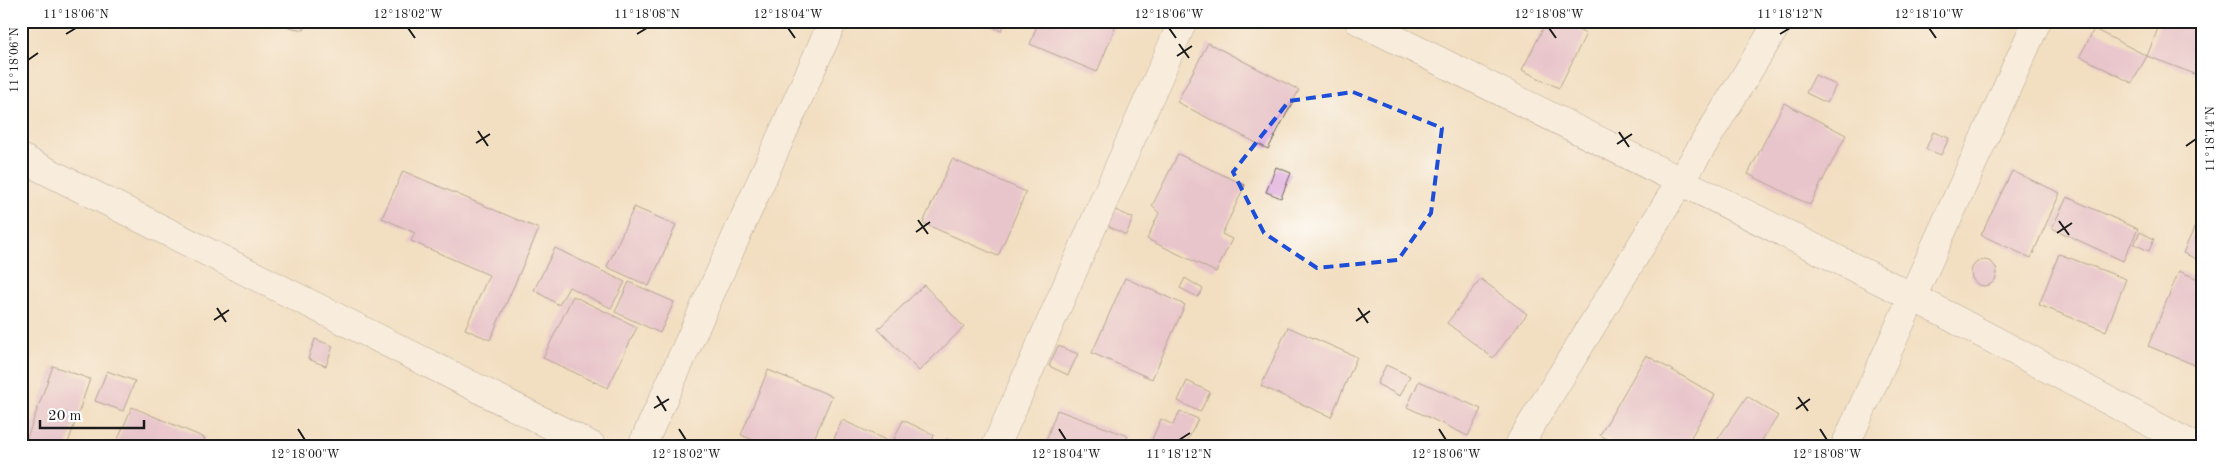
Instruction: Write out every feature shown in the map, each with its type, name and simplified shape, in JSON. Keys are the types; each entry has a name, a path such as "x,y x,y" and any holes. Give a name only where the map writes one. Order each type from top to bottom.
{"street":[{"path":"642,446 833,21"},
{"path":"996,446 1183,21"},
{"path":"1359,21 1913,297 2194,446"},
{"path":"1518,446 1778,21"},
{"path":"1845,446 2037,21"},
{"path":"21,158 592,446"}],"highlighted area":[{"path":"1353,92 1442,128 1431,213 1398,260 1317,268 1264,233 1233,172 1289,101"}],"building":[{"path":"290,21 306,21 304,30 288,27"},
{"path":"991,21 1006,21 1001,31 989,25"},
{"path":"1039,21 1118,21 1097,72 1030,44"},
{"path":"1547,21 1560,21 1586,34 1559,88 1522,70"},
{"path":"2161,21 2203,21 2203,77 2147,56"},
{"path":"2094,29 2147,56 2132,83 2080,56"},
{"path":"1208,43 1299,90 1268,149 1177,102"},
{"path":"1815,75 1836,85 1827,103 1806,93"},
{"path":"1784,103 1846,135 1810,205 1748,174"},
{"path":"1933,132 1949,138 1941,155 1926,149"},
{"path":"1178,154 1245,185 1222,234 1232,239 1216,272 1147,239 1159,213 1152,206"},
{"path":"952,159 1026,192 998,256 923,223"},
{"path":"1276,167 1291,173 1281,198 1266,192"},
{"path":"403,171 539,229 490,340 465,329 489,275 411,241 415,233 382,218"},
{"path":"2012,171 2060,193 2031,258 1981,235"},
{"path":"2067,197 2138,229 2123,261 2052,228"},
{"path":"634,207 676,225 649,286 607,267"},
{"path":"1111,208 1133,218 1126,235 1104,224"},
{"path":"2196,224 2203,227 2203,262 2183,253"},
{"path":"2140,232 2154,239 2149,251 2134,244"},
{"path":"555,248 625,282 611,308 569,287 559,305 534,290"},
{"path":"2059,254 2126,279 2106,331 2039,305"},
{"path":"1984,260 1994,263 1997,273 1994,283 1984,286 1974,283 1971,273 1974,263"},
{"path":"2179,271 2203,281 2203,359 2200,367 2148,346"},
{"path":"1125,278 1185,305 1152,379 1092,353"},
{"path":"1185,278 1203,289 1198,297 1180,288"},
{"path":"1481,279 1527,314 1493,358 1447,323"},
{"path":"629,282 674,302 660,333 615,312"},
{"path":"924,285 964,327 919,371 878,329"},
{"path":"573,296 637,327 608,388 543,358"},
{"path":"1288,327 1357,357 1331,417 1261,386"},
{"path":"315,339 333,346 326,366 308,359"},
{"path":"1058,346 1078,354 1068,375 1049,366"},
{"path":"1646,355 1715,395 1686,446 1619,446 1600,435"},
{"path":"1386,365 1410,376 1400,396 1377,384"},
{"path":"53,366 90,379 67,446 24,446"},
{"path":"768,370 832,396 811,446 767,446 741,435"},
{"path":"107,371 135,381 123,411 95,401"},
{"path":"1187,381 1210,392 1200,412 1178,401"},
{"path":"1419,381 1481,409 1468,436 1407,407"},
{"path":"1747,396 1778,416 1758,446 1713,446"},
{"path":"132,407 205,438 202,446 115,446"},
{"path":"1057,410 1128,436 1124,446 1044,446"},
{"path":"1180,411 1198,419 1185,446 1149,446 1161,419 1173,425"},
{"path":"842,420 899,446 831,446"},
{"path":"903,420 934,435 930,446 910,446 894,439"},
{"path":"946,439 963,446 943,446"}]}
